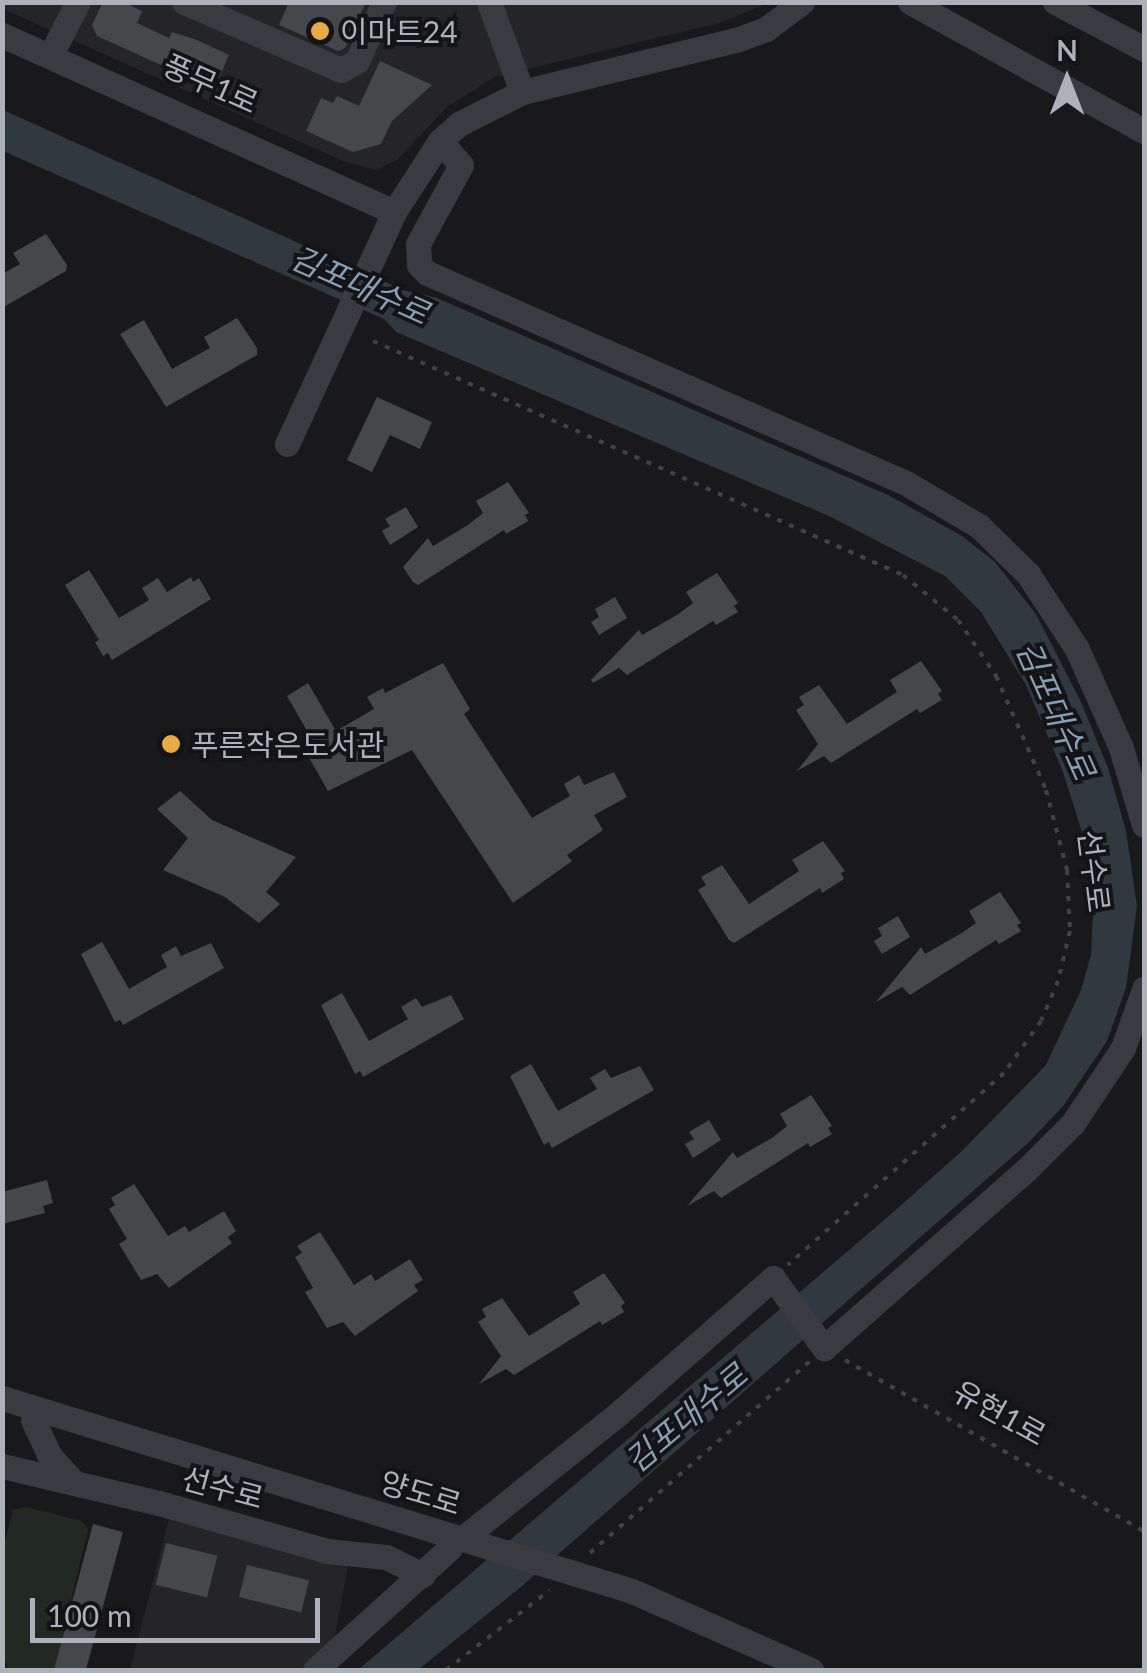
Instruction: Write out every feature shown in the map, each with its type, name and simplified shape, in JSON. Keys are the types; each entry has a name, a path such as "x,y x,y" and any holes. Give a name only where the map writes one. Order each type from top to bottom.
{"street":[{"path":"52,53 78,2"},
{"path":"184,2 342,70 357,61 384,2"},
{"path":"489,2 521,87"},
{"path":"287,444 379,244 390,211 433,134 465,108 521,87 732,32 788,2"},
{"path":"390,211 440,141 482,109 521,87 736,40 766,29 802,2"},
{"path":"910,2 1144,131"},
{"path":"1055,2 1144,49"},
{"name":"풍무1로","path":"2,25 52,53"},
{"name":"풍무1로","path":"2,35 263,141 357,187 390,211"},
{"path":"440,141 461,166 418,244 419,265 426,273 906,483 979,526 1028,574 1077,649 1121,748 1144,825"},
{"path":"315,1670 773,1278 824,1348 1073,1124 1123,1048 1144,989"},
{"name":"양도로","path":"2,1398 459,1545"},
{"name":"양도로","path":"2,1411 666,1604 811,1670"},
{"path":"32,1420 49,1455 75,1483"},
{"name":"선수로","path":"2,1466 327,1551 386,1557 423,1574"},
{"name":"양도로","path":"561,1575 659,1613 786,1670"}],"path":[{"name":"선수로","path":"373,341 903,575 934,596 978,644 1034,762 1060,836 1070,900 1066,955 1041,1021 1022,1052 986,1092 773,1278"},
{"name":"유현1로","path":"824,1348 1144,1531"},
{"path":"446,1670 824,1348"}],"shaded area":[{"path":"3,2 768,3 723,22 495,77 448,106 397,160 376,170 343,161 3,9"},
{"path":"26,1507 82,1521 88,1530 54,1670 8,1670 3,1654 3,1549 13,1510"},
{"path":"169,1519 348,1565 334,1642 305,1670 130,1670"}],"water":[{"name":"김포대수로","path":"3,110 403,290 437,298 888,495 962,536 995,562 1036,614 1081,702 1108,768 1126,831 1137,906 1126,988 1107,1041 1063,1106 1029,1142 522,1586 418,1670 358,1670 890,1215 962,1151 1046,1065 1081,990 1091,955 1094,891 1081,829 1063,772 1026,685 981,612 945,576 829,516 396,332 384,319 3,151"}],"building":[{"path":"103,2 123,2 142,11 137,23 169,38 172,32 197,40 229,55 214,89 97,36 92,25"},
{"path":"289,2 366,2 345,48 338,51 279,25"},
{"path":"380,61 432,85 392,121 381,144 353,152 306,131 321,98 333,103 337,96 359,106"},
{"path":"46,234 67,265 66,271 2,308 2,274 20,264 13,253"},
{"path":"237,318 257,348 257,355 166,407 120,334 144,320 172,369 210,348 204,337"},
{"path":"377,397 432,422 420,449 390,435 372,472 347,460"},
{"path":"508,482 529,513 525,515 528,521 506,534 504,530 418,585 413,582 403,567 428,538 433,546 468,525 483,513 476,501"},
{"path":"406,507 418,527 390,545 382,531 390,526 385,519"},
{"path":"89,570 119,618 149,600 142,588 158,578 167,592 191,577 193,582 199,578 211,599 112,660 108,653 103,656 95,642 99,640 65,585"},
{"path":"717,573 738,603 734,606 738,612 716,625 713,621 627,675 619,668 593,683 591,680 639,630 642,635 677,615 693,603 686,592"},
{"path":"615,597 627,618 599,635 591,622 599,617 595,609"},
{"path":"921,661 942,691 938,694 942,700 920,713 917,709 831,763 824,756 797,771 818,744 796,710 804,705 799,697 819,685 847,724 897,692 890,680"},
{"path":"443,663 470,709 464,714 532,818 570,796 564,784 579,775 584,785 614,772 627,797 594,815 603,830 567,855 572,861 513,903 412,750 328,791 304,749 314,743 287,696 308,683 336,731 374,709 367,697 383,688 385,693"},
{"path":"180,791 212,820 296,857 266,892 280,904 259,923 225,897 163,870 188,838 157,809"},
{"path":"823,841 845,871 841,873 844,879 822,893 820,888 734,943 729,940 698,890 706,885 701,877 722,865 749,904 799,871 792,860"},
{"path":"1000,892 1021,923 1017,925 1021,931 999,944 996,940 910,995 902,987 876,1002 921,947 925,954 976,923 969,911"},
{"path":"898,916 910,937 882,954 874,941 882,936 878,928"},
{"path":"102,942 129,989 167,967 161,955 176,946 181,956 211,943 224,968 123,1025 120,1020 115,1022 81,954"},
{"path":"342,993 369,1041 408,1019 401,1007 416,998 422,1007 451,995 464,1019 363,1077 360,1071 355,1074 321,1005"},
{"path":"531,1064 558,1111 597,1089 590,1078 605,1069 611,1078 640,1066 654,1090 552,1148 549,1142 544,1145 510,1076"},
{"path":"811,1095 832,1126 828,1128 832,1134 810,1147 808,1143 721,1198 714,1191 687,1206 733,1152 737,1158 772,1138 787,1126 780,1114"},
{"path":"709,1120 721,1140 693,1158 685,1144 694,1139 689,1132"},
{"path":"47,1180 53,1203 43,1206 45,1213 2,1224 2,1192"},
{"path":"134,1184 168,1236 185,1226 189,1232 224,1211 236,1231 228,1237 232,1243 169,1288 157,1274 141,1280 119,1244 127,1239 109,1209 115,1205 111,1198"},
{"path":"320,1232 354,1285 371,1274 375,1281 410,1259 423,1280 414,1285 418,1291 355,1336 343,1322 327,1328 305,1292 313,1288 295,1257 302,1253 297,1246"},
{"path":"604,1273 625,1303 621,1306 624,1312 602,1325 600,1321 514,1375 506,1369 479,1384 501,1356 478,1322 486,1317 482,1309 502,1298 529,1336 580,1304 573,1292"},
{"path":"93,1524 123,1532 86,1670 54,1670"},
{"path":"166,1543 217,1556 207,1598 156,1585"},
{"path":"247,1565 309,1580 301,1613 239,1597"}],"place":[{"name":"이마트24","path":"320,31"},
{"name":"푸른작은도서관","path":"171,744"}]}
